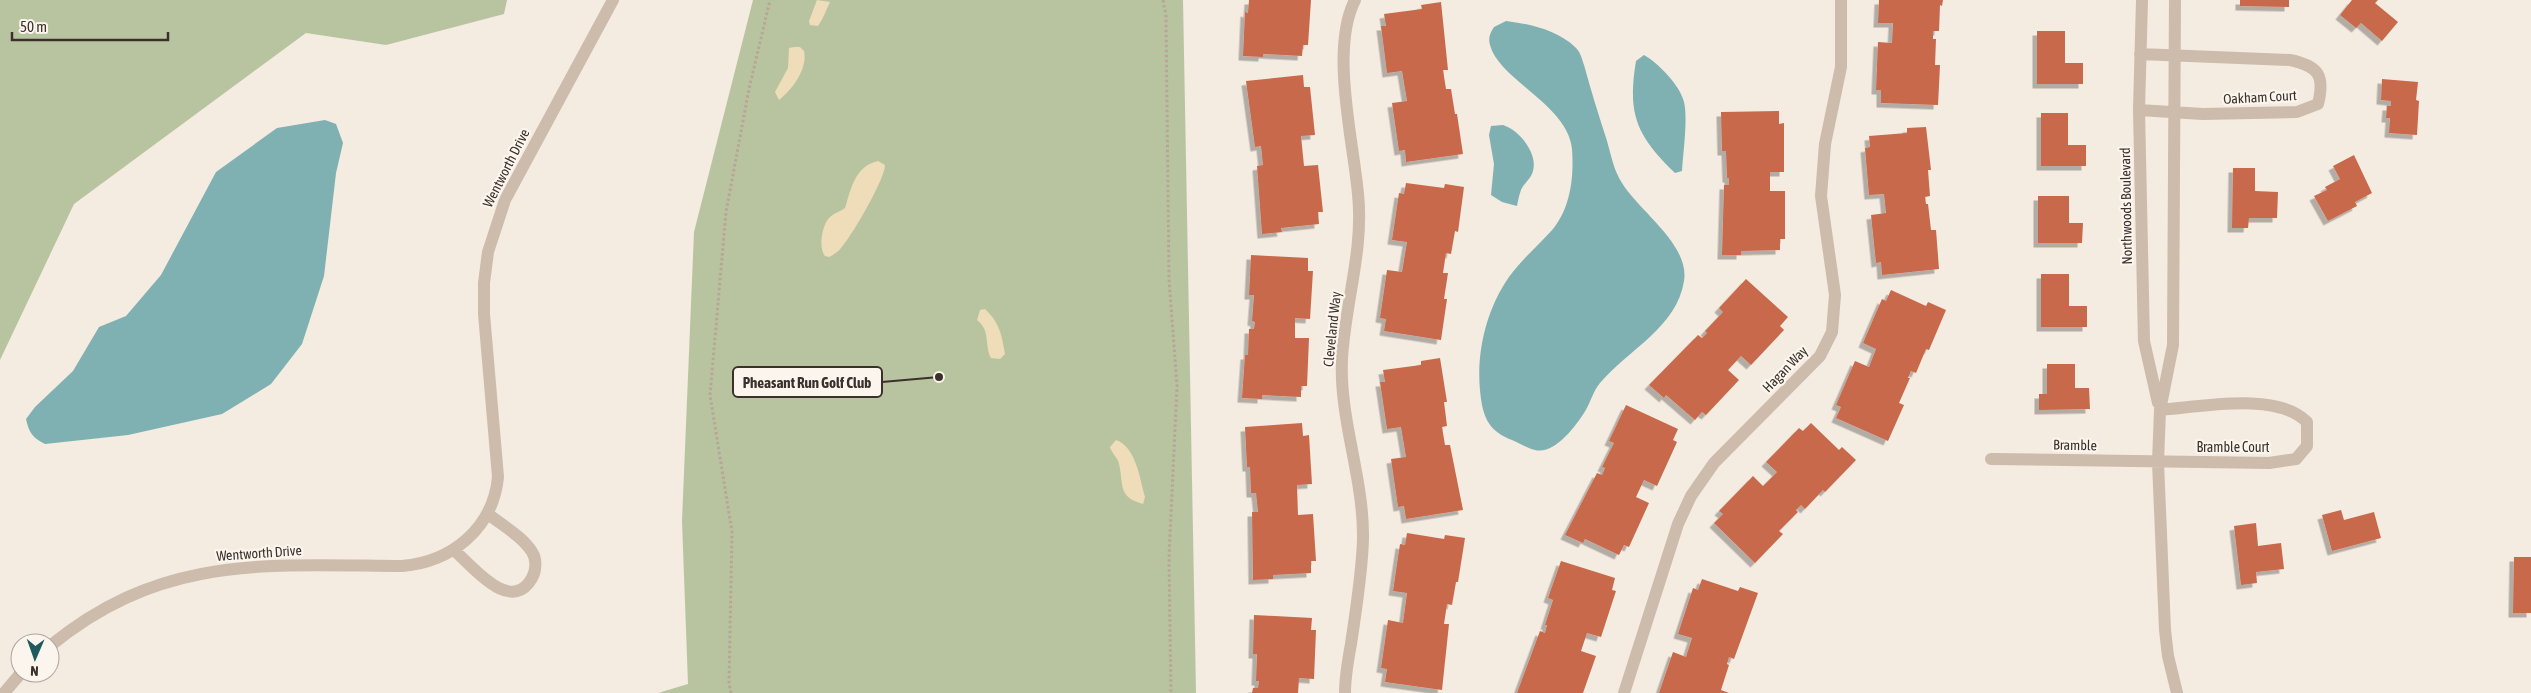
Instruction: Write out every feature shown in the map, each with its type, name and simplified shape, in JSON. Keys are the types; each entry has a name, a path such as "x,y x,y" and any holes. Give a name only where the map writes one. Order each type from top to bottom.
{"street":[{"name":"Wentworth Drive","path":"60,639 91,616 115,603 167,581 194,574 269,565 416,565 440,558 455,550 488,514 496,493 498,478 484,314 484,283 488,252 505,200 612,0"},
{"name":"Cleveland Way","path":"1345,693 1360,577 1363,538 1362,512 1342,390 1341,366 1345,322 1358,256 1359,197 1343,58 1344,33 1355,0"},
{"name":"Hagan Way","path":"1624,693 1678,524 1691,496 1714,464 1820,356 1832,332 1835,295 1821,196 1824,144 1841,67 1841,0"},
{"name":"Northwoods Boulevard","path":"2142,0 2139,110 2144,341 2160,410"},
{"name":"Northwoods Boulevard","path":"2176,0 2174,56 2176,112 2174,345 2160,410 2158,462 2165,630 2168,656 2177,693"},
{"name":"Oakham Court","path":"2139,110 2203,114 2297,112 2318,104 2322,87 2318,74 2307,63 2140,54"},
{"name":"Bramble Court","path":"2158,462 2269,463 2296,459 2307,446 2307,422 2298,413 2273,405 2234,404 2160,410"},
{"name":"Bramble","path":"1991,459 2158,462"},
{"path":"455,550 495,587 514,592 527,586 533,576 534,554 529,547 488,514"},
{"path":"4,693 12,683"}],"path":[{"path":"731,693 729,683 732,532 710,395 726,212 749,89 770,0"},
{"path":"1163,0 1166,16 1169,279 1177,386 1169,557 1171,693"}],"green space":[{"path":"0,0 507,0 504,14 386,45 306,33 74,204 0,360"},
{"path":"753,0 1183,0 1196,693 658,693 688,684 682,521 694,232"}],"sand":[{"path":"817,0 830,2 818,26 810,25 809,21"},
{"path":"800,47 804,51 804,65 794,85 779,100 775,92 788,68 789,48"},
{"path":"878,161 885,165 884,172 867,207 853,232 840,249 829,257 825,256 821,242 827,220 845,208 852,186 859,173 870,164"},
{"path":"985,309 994,319 1001,335 1005,354 1000,359 991,358 986,333 977,320 980,310"},
{"path":"1116,440 1123,444 1133,456 1145,497 1143,504 1129,498 1125,494 1118,462 1110,447"}],"water":[{"path":"1506,21 1534,26 1552,32 1568,41 1581,55 1619,178 1630,194 1672,242 1684,268 1684,281 1680,297 1662,325 1600,383 1584,413 1570,432 1556,444 1542,450 1526,447 1500,434 1492,427 1484,412 1480,388 1480,355 1487,322 1493,306 1500,291 1514,270 1553,229 1559,220 1564,211 1572,180 1572,149 1568,133 1547,106 1506,70 1496,58 1490,45 1491,31 1494,27"},
{"path":"1644,55 1656,63 1668,75 1682,95 1685,109 1685,127 1682,171 1675,173 1662,160 1644,136 1638,123 1634,110 1634,80 1636,61"},
{"path":"325,120 336,124 343,143 336,173 324,276 302,344 271,384 222,414 128,435 45,444 37,440 30,431 26,419 35,407 73,371 99,327 126,316 161,275 216,172 277,128"},
{"path":"1503,125 1521,137 1533,157 1533,171 1521,190 1517,206 1502,202 1491,195 1494,164 1489,135 1491,126"}],"building":[{"path":"1249,0 1311,0 1308,45 1303,45 1302,56 1263,54 1263,57 1243,56 1245,12 1248,13"},
{"path":"1879,0 1943,0 1942,6 1940,5 1939,31 1933,31 1933,39 1936,39 1935,65 1940,65 1938,105 1881,103 1881,90 1876,90 1878,42 1892,43 1893,23 1878,23"},
{"path":"2240,0 2289,0 2289,7 2240,6"},
{"path":"2352,0 2378,0 2375,3 2398,22 2382,41 2361,23 2356,28 2340,15"},
{"path":"1441,2 1448,70 1443,70 1446,89 1451,89 1455,114 1457,114 1463,154 1406,162 1405,150 1399,151 1392,103 1407,101 1402,71 1387,73 1381,26 1386,26 1384,14 1422,9 1421,5"},
{"path":"2037,31 2065,31 2065,63 2083,63 2083,84 2037,84"},
{"path":"1303,75 1304,87 1310,87 1315,135 1301,136 1304,166 1318,165 1323,212 1318,212 1319,224 1281,228 1282,232 1262,234 1257,166 1263,165 1261,146 1255,147 1246,81"},
{"path":"2382,79 2418,82 2416,100 2419,101 2417,135 2389,133 2390,118 2386,118 2387,106 2391,106 2391,101 2381,100"},
{"path":"1779,111 1779,124 1784,123 1784,172 1770,172 1770,191 1785,191 1785,239 1780,239 1780,250 1741,251 1741,255 1722,255 1724,185 1729,185 1729,178 1727,178 1726,151 1722,151 1721,112"},
{"path":"2041,113 2068,113 2068,145 2086,145 2086,166 2041,166"},
{"path":"1926,127 1931,170 1928,170 1930,196 1925,197 1926,204 1928,204 1931,230 1936,230 1939,269 1882,275 1881,262 1876,263 1871,215 1886,213 1884,194 1869,195 1865,148 1870,147 1869,136 1907,133 1907,128"},
{"path":"2354,155 2372,193 2355,202 2357,206 2328,221 2314,196 2327,190 2325,187 2340,179 2333,166"},
{"path":"2233,168 2255,168 2255,191 2278,192 2277,218 2249,218 2248,228 2232,228"},
{"path":"1406,183 1444,188 1445,184 1464,187 1458,232 1455,231 1451,254 1446,253 1443,273 1448,273 1444,299 1447,299 1441,340 1384,331 1386,319 1380,318 1387,270 1402,272 1407,242 1392,240 1399,193 1404,194"},
{"path":"2038,196 2069,196 2069,223 2083,223 2082,243 2038,243"},
{"path":"1251,255 1308,258 1308,271 1313,271 1310,319 1295,318 1295,338 1309,338 1307,386 1301,386 1301,397 1262,395 1262,399 1242,398 1245,355 1248,355 1249,329 1254,329 1255,322 1252,321 1254,295 1249,295"},
{"path":"2041,274 2069,274 2069,306 2087,306 2087,327 2041,327"},
{"path":"1746,279 1788,317 1780,326 1784,330 1751,365 1741,356 1728,370 1739,380 1706,415 1702,412 1695,420 1666,395 1664,398 1649,385 1698,335 1702,338 1707,333 1705,331 1723,312 1719,308"},
{"path":"1891,290 1926,306 1928,302 1946,310 1929,350 1926,349 1916,373 1911,371 1908,378 1910,378 1899,403 1904,405 1888,441 1836,418 1841,407 1836,405 1855,361 1869,367 1876,349 1863,343 1882,299 1886,301"},
{"path":"1440,358 1447,402 1444,402 1447,426 1442,427 1445,445 1450,445 1463,510 1406,519 1404,506 1398,507 1391,459 1406,457 1401,427 1387,429 1380,382 1385,382 1383,370 1421,365 1421,361"},
{"path":"2047,364 2075,364 2075,388 2089,388 2090,409 2039,410 2039,394 2047,394"},
{"path":"1626,405 1678,429 1673,440 1677,442 1657,486 1644,480 1636,497 1649,503 1629,547 1624,545 1619,555 1585,539 1583,543 1565,535 1597,473 1602,475 1605,468 1602,467 1614,443 1609,441"},
{"path":"1302,423 1303,436 1309,435 1312,484 1297,485 1298,515 1313,514 1316,561 1311,561 1311,573 1273,575 1273,579 1253,580 1252,512 1258,512 1256,493 1251,493 1250,467 1247,467 1245,427"},
{"path":"1811,423 1839,450 1842,447 1856,460 1825,492 1823,490 1805,509 1801,505 1796,510 1798,512 1779,531 1783,534 1755,563 1714,523 1723,514 1719,511 1753,476 1763,486 1777,472 1766,462 1799,428 1803,431"},
{"path":"2341,510 2344,520 2374,512 2381,538 2332,551 2322,515"},
{"path":"2256,523 2258,546 2281,543 2284,569 2256,572 2257,583 2241,585 2234,526"},
{"path":"1407,533 1444,539 1445,535 1465,538 1458,582 1456,582 1452,605 1447,604 1444,624 1449,624 1442,690 1385,682 1387,669 1381,668 1388,620 1403,623 1407,593 1393,591 1400,544 1405,545"},
{"path":"2514,557 2531,557 2531,613 2513,613"},
{"path":"1561,561 1615,578 1612,590 1616,591 1601,637 1587,633 1581,651 1596,656 1583,693 1517,693 1540,631 1545,633 1547,625 1545,625 1553,600 1548,598"},
{"path":"1702,579 1738,591 1740,587 1758,593 1734,659 1729,657 1727,664 1729,665 1721,690 1729,693 1659,693 1673,652 1686,657 1692,638 1678,634 1693,588 1698,590"},
{"path":"1254,615 1312,618 1311,630 1316,630 1314,679 1299,678 1298,693 1252,693 1253,688 1258,688 1259,681 1256,681 1257,654 1253,654"}],"place":[{"name":"Pheasant Run Golf Club","path":"939,377"}]}
